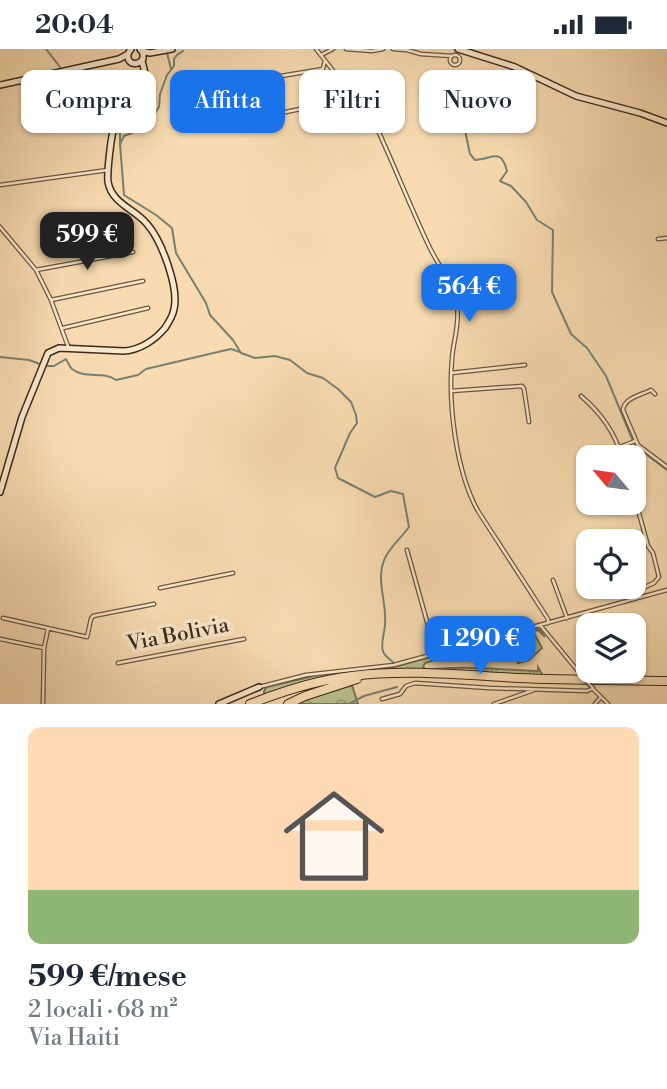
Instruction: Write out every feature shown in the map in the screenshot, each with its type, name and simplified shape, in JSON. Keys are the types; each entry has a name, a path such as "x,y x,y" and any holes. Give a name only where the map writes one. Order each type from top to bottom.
{"highway":[{"path":"256,703 315,684 358,675 559,684 667,683"},
{"path":"315,684 397,675"},
{"path":"288,704 357,679"}],"street":[{"path":"0,492 22,417 46,356 52,350 134,350 159,335 174,311 174,295 163,250 148,225 114,195 109,184 108,170 115,124 145,75 141,50 150,53 172,49"},
{"path":"316,49 336,74 362,96 430,248 454,293 458,317 452,354 451,391 456,440 470,496 487,528 548,619 548,623"},
{"path":"321,55 333,49"},
{"path":"346,49 383,49"},
{"path":"393,49 452,56"},
{"path":"458,49 515,67 573,95 667,123"},
{"path":"143,60 150,53"},
{"path":"0,85 119,59 131,57 143,60"},
{"path":"131,57 144,69"},
{"path":"285,112 335,103 338,100 337,95 323,81 325,61"},
{"path":"285,75 323,69"},
{"path":"0,185 108,170"},
{"path":"0,227 36,270 63,328 69,349"},
{"path":"658,239 667,238"},
{"path":"36,270 133,252"},
{"path":"51,300 143,281"},
{"path":"63,328 148,308"},
{"path":"451,373 525,365"},
{"path":"451,391 523,387 529,422"},
{"path":"655,394 650,390 627,401 623,412 635,441 667,467"},
{"path":"581,396 598,411 619,445"},
{"path":"624,445 635,441"},
{"path":"631,600 631,593 654,583 659,574 639,515"},
{"path":"407,551 436,654"},
{"path":"160,589 233,573"},
{"path":"553,580 567,618"},
{"path":"219,704 259,687 311,674 391,666 667,590"},
{"path":"3,618 87,637 93,616 155,604"},
{"path":"540,625 608,704"},
{"path":"43,704 44,648 48,629"},
{"path":"0,639 44,648"},
{"name":"Via Bolivia","path":"118,663 244,639"},
{"path":"382,699 400,694 406,685 415,683 587,691 592,687"},
{"path":"494,704 537,689"},
{"path":"595,704 601,697"}],"green space":[{"path":"537,628 545,637 538,630 509,638 510,642 535,635 542,648 529,660 518,663 514,658 507,657 506,650 511,644 506,639 425,663 423,667 427,670 469,668 538,671 538,667 543,676 378,673 265,696 264,693 267,687 318,675 390,668"},
{"path":"352,685 358,704 292,704"}],"waterway":[{"path":"46,49 60,67"},
{"path":"183,51 174,59 174,66 167,75 160,94 159,107 150,121 142,129 124,136 120,144 124,195 172,228 176,253 206,303 210,315 241,353 255,358 275,356 290,360 307,373 323,378 351,402 357,423 335,468 338,478 375,497 391,491 403,494 409,527 387,554 381,574 385,615 382,648 394,663"},
{"path":"167,53 171,69"},
{"path":"120,133 120,143"},
{"path":"466,133 470,154 475,160 495,156 502,159 507,171 500,181 511,186 526,202 537,220 553,230 552,292 571,334 587,348 606,376 635,446 667,470"},
{"path":"45,366 54,366 66,359 77,372 116,380 138,375 146,369 222,351 231,349 240,352"},
{"path":"0,357 40,364"},
{"path":"349,704 364,696 397,687"}]}
